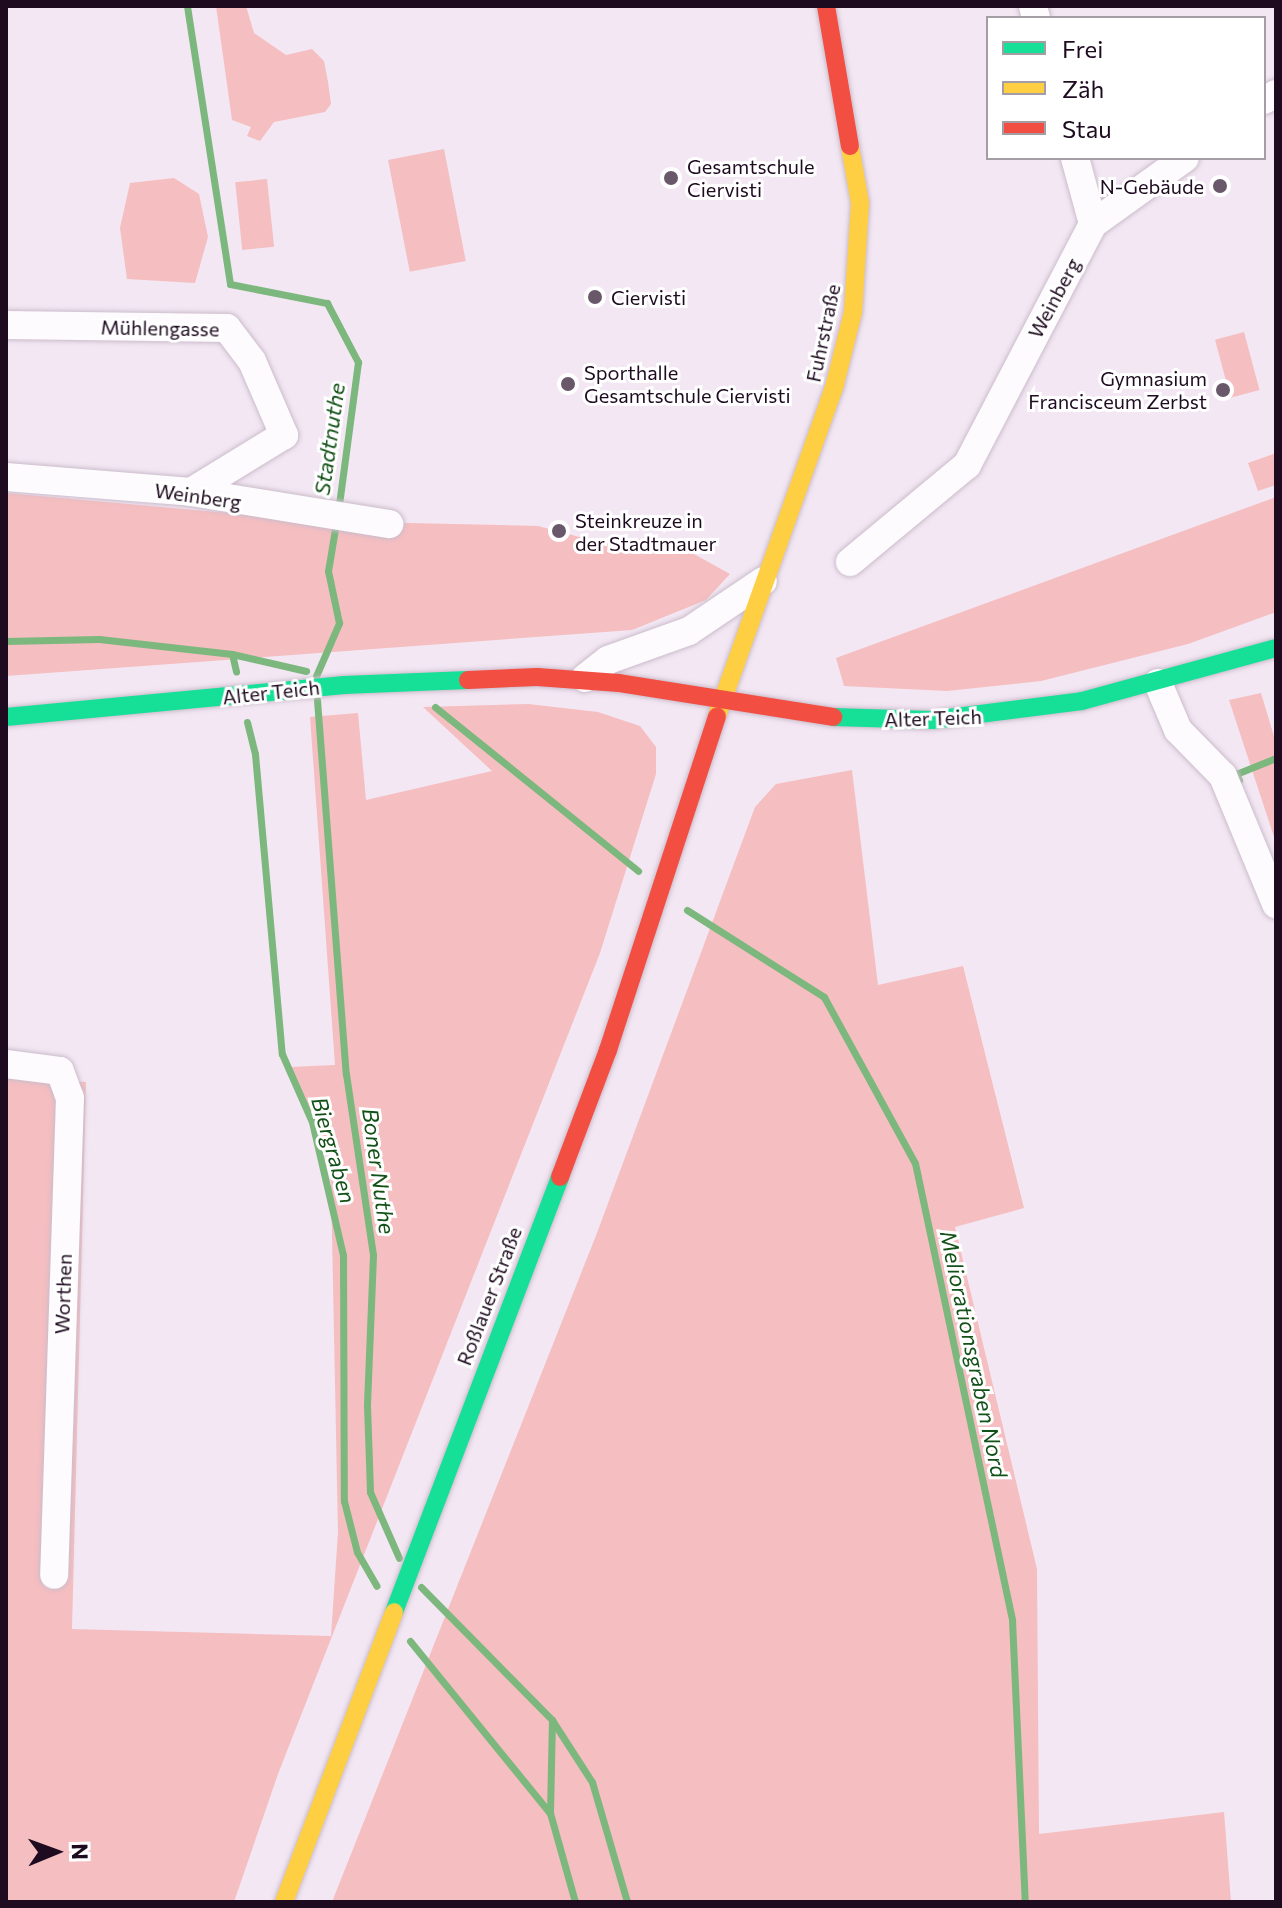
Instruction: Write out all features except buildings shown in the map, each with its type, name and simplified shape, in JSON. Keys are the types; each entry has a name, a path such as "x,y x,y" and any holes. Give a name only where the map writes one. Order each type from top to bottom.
{"main road":[{"name":"Fuhrstraße","path":"721,702 832,395 857,276 857,169 826,6"},
{"name":"Alter Teich","path":"6,717 344,685 585,678 721,702 843,718 932,720 1046,708 1158,683 1276,648"},
{"name":"Roßlauer Straße","path":"284,1902 608,1050 721,702"}],"street":[{"path":"1076,160 1093,224"},
{"name":"Weinberg","path":"850,562 923,505 978,452 1093,224 1182,160"},
{"name":"Mühlengasse","path":"6,325 227,328 252,361 284,435 191,492"},
{"name":"Weinberg","path":"6,477 191,492 389,524"},
{"path":"585,678 608,660 689,631 763,581"},
{"path":"1158,683 1178,730 1223,776 1276,904"},
{"name":"Worthen","path":"6,1064 60,1071 70,1098 54,1575"}],"shaded area":[{"path":"216,6 246,6 254,33 286,55 312,49 324,61 331,104 325,112 274,122 260,141 247,136 251,127 232,120"},
{"path":"444,149 466,261 410,272 388,160"},
{"path":"174,178 199,194 208,237 195,283 127,279 120,228 130,183"},
{"path":"267,179 274,247 242,250 235,182"},
{"path":"1244,332 1260,390 1231,398 1215,340"},
{"path":"1276,453 1276,485 1258,491 1248,463"},
{"path":"6,493 317,521 538,526 587,539 642,539 685,549 730,574 706,600 632,630 6,676"},
{"path":"1276,497 1276,612 1188,644 1041,681 947,691 844,686 836,658"},
{"path":"1261,693 1276,743 1276,843 1229,700"},
{"path":"528,704 598,712 640,726 656,747 656,774 600,953 278,1774 234,1902 6,1902 6,1077 86,1082 72,1629 331,1636 338,1532 331,1185 327,1151 290,1067 335,1065 310,717 358,713 366,800 492,771 423,707"},
{"path":"852,770 878,985 963,966 1024,1208 955,1227 1037,1569 1039,1834 1224,1812 1231,1902 332,1902 597,1233 755,807 776,784"}],"waterway":[{"name":"Stadtnuthe","path":"187,6 230,284 327,303 358,362 338,511"},
{"name":"Stadtnuthe","path":"316,676 339,623 328,571 336,523"},
{"name":"Boner Nuthe","path":"6,641 99,639 232,654 306,671"},
{"name":"Biergraben","path":"232,654 236,672"},
{"name":"Boner Nuthe","path":"317,700 346,1074 373,1255 367,1405 370,1492 399,1558"},
{"name":"Meliorationsgraben Nord","path":"435,707 638,871"},
{"name":"Biergraben","path":"247,722 255,754 282,1054 312,1122 343,1255 344,1501 357,1552 377,1586"},
{"path":"1239,780 1236,774 1276,758"},
{"name":"Meliorationsgraben Nord","path":"687,910 824,997 915,1163 1012,1620 1025,1902"},
{"name":"Boner Nuthe","path":"421,1587 552,1720 592,1782 627,1902"},
{"name":"Biergraben","path":"410,1641 550,1813 575,1902"},
{"path":"550,1813 552,1720"}],"traffic: fast":[{"path":"833,717 932,720 1082,701 1276,648"},
{"path":"6,717 344,685 468,680"},
{"path":"394,1612 560,1177"}],"traffic: slow":[{"path":"717,716 835,384 853,312 860,203 850,146"},
{"path":"284,1902 394,1612"}],"traffic: jam":[{"path":"826,6 850,146"},
{"path":"468,680 537,677 619,683 833,717"},
{"path":"560,1177 608,1050 717,716"}],"place":[{"name":"Gesamtschule Ciervisti","path":"671,178"},
{"name":"N-Gebäude","path":"1220,186"},
{"name":"Ciervisti","path":"595,297"},
{"name":"Sporthalle Gesamtschule Ciervisti","path":"568,384"},
{"name":"Gymnasium Francisceum Zerbst","path":"1223,390"},
{"name":"Steinkreuze in der Stadtmauer","path":"559,531"}]}
